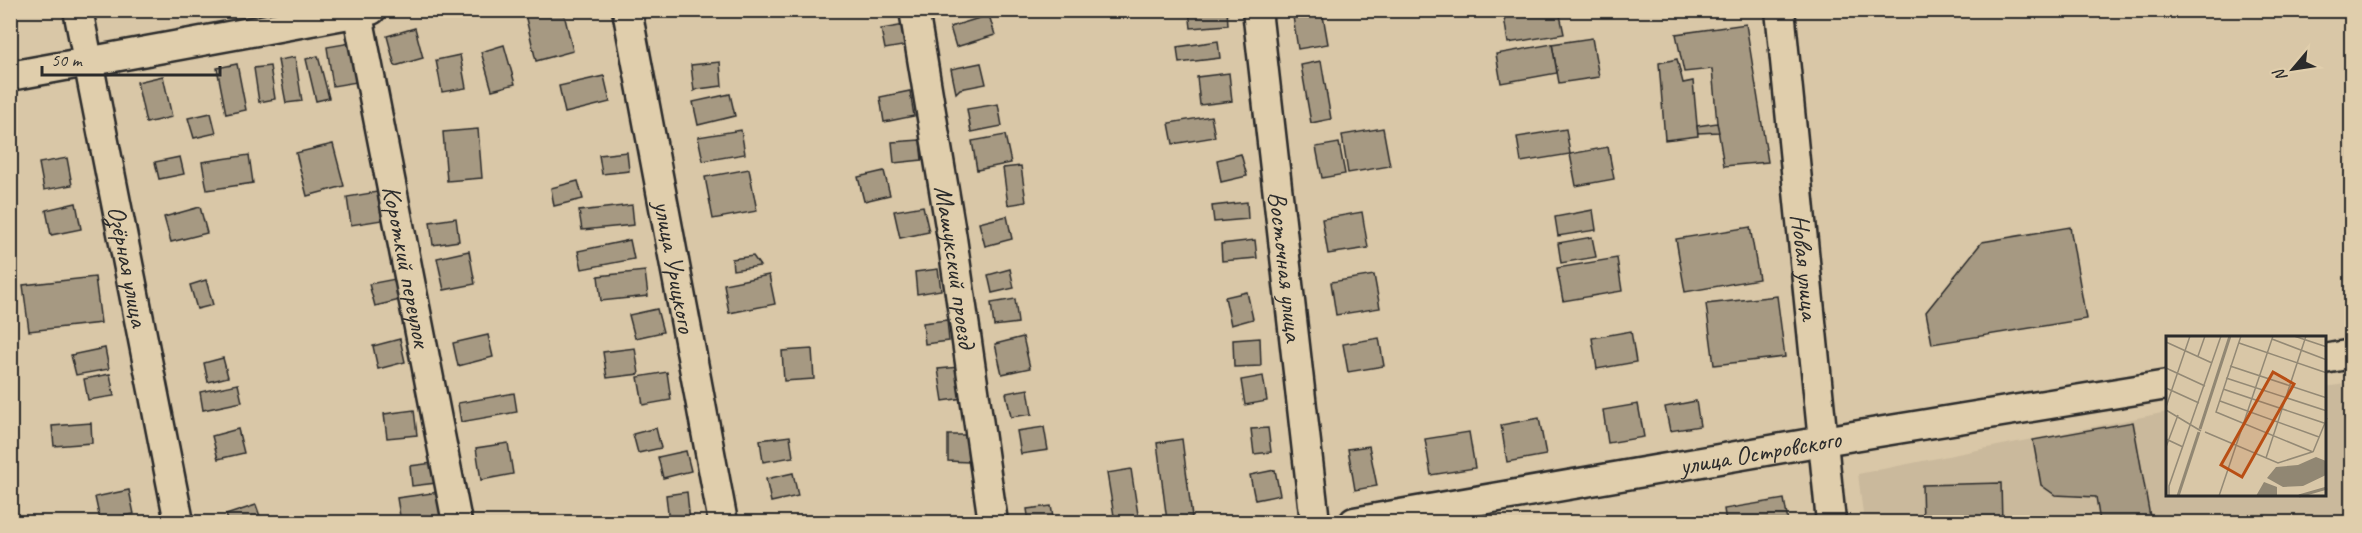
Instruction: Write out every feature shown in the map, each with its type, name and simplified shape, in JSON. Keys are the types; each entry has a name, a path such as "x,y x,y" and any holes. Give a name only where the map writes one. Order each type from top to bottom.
{"street":[{"name":"Озёрная улица","path":"78,10 179,522"},
{"name":"улица Урицкого","path":"627,10 723,522"},
{"name":"Машукский проезд","path":"914,10 952,238 993,522"},
{"name":"Восточная улица","path":"1257,10 1315,522"},
{"name":"Новая улица","path":"1780,10 1831,522"},
{"path":"10,76 362,11"},
{"name":"Короткий переулок","path":"362,11 457,522"},
{"path":"2326,359 2352,354"},
{"name":"улица Островского","path":"1354,522 1823,441 2166,385"}],"shaded area":[{"path":"2351,383 2351,522 1864,522 1858,474 2166,412 2166,497 2326,497 2326,387"}],"building":[{"path":"524,10 563,10 573,51 536,61"},
{"path":"1189,10 1227,10 1228,25 1191,28"},
{"path":"1292,10 1322,10 1328,44 1298,49"},
{"path":"1503,10 1559,10 1564,34 1508,43"},
{"path":"989,15 995,35 956,47 950,27"},
{"path":"910,24 914,44 885,49 881,29"},
{"path":"1746,24 1768,162 1724,166 1712,69 1684,72 1676,34"},
{"path":"415,28 423,58 395,66 387,36"},
{"path":"1592,38 1599,77 1559,83 1552,44"},
{"path":"1218,41 1220,58 1179,63 1177,47"},
{"path":"356,42 363,81 333,86 327,47"},
{"path":"1552,44 1557,73 1501,83 1496,54"},
{"path":"504,45 515,84 492,90 481,52"},
{"path":"460,55 466,88 442,92 436,60"},
{"path":"318,56 329,98 316,101 306,59"},
{"path":"295,57 302,101 286,103 278,60"},
{"path":"1677,59 1683,83 1693,81 1698,136 1665,140 1659,63"},
{"path":"1321,61 1331,119 1311,123 1301,65"},
{"path":"720,62 722,86 694,91 691,65"},
{"path":"981,63 986,84 960,89 956,93 951,69"},
{"path":"237,64 246,110 226,114 217,68"},
{"path":"270,66 275,99 259,102 254,68"},
{"path":"1229,73 1232,101 1200,105 1197,77"},
{"path":"163,76 172,117 146,123 137,82"},
{"path":"604,76 610,102 565,113 559,86"},
{"path":"910,91 914,116 884,122 880,97"},
{"path":"730,94 735,116 698,125 693,102"},
{"path":"998,104 1002,126 971,132 967,109"},
{"path":"211,113 216,133 194,138 188,118"},
{"path":"1211,116 1215,137 1173,144 1169,123"},
{"path":"1717,123 1719,132 1698,133 1697,126"},
{"path":"1383,128 1390,166 1348,173 1342,135"},
{"path":"478,129 482,178 447,181 443,132"},
{"path":"1566,129 1570,154 1521,162 1517,137"},
{"path":"741,130 745,154 703,161 698,137"},
{"path":"1005,135 1011,163 977,170 972,141"},
{"path":"920,140 922,160 894,163 892,142"},
{"path":"1339,143 1345,174 1322,178 1316,147"},
{"path":"333,144 344,186 307,196 296,153"},
{"path":"1608,147 1614,179 1576,186 1570,154"},
{"path":"627,152 629,171 602,174 599,155"},
{"path":"1241,154 1247,176 1221,182 1217,160"},
{"path":"249,155 253,183 207,190 202,162"},
{"path":"180,157 184,174 159,179 155,162"},
{"path":"67,158 72,185 44,190 39,163"},
{"path":"1021,166 1026,202 1008,205 1003,168"},
{"path":"749,169 757,211 713,219 705,177"},
{"path":"884,171 890,195 864,201 858,177"},
{"path":"578,181 583,199 554,206 551,188"},
{"path":"377,192 382,220 351,225 347,197"},
{"path":"1247,202 1248,219 1214,222 1212,206"},
{"path":"76,203 81,229 51,235 46,210"},
{"path":"632,205 634,225 582,230 579,211"},
{"path":"923,206 929,232 900,238 894,211"},
{"path":"200,207 207,233 171,242 164,217"},
{"path":"1593,210 1596,230 1558,236 1555,217"},
{"path":"1362,212 1368,248 1328,254 1322,219"},
{"path":"1007,216 1012,239 985,246 979,223"},
{"path":"456,218 459,241 433,245 430,222"},
{"path":"1750,227 1759,279 1685,292 1676,239"},
{"path":"2070,227 2086,319 1932,344 1926,312 1982,242"},
{"path":"1592,237 1596,257 1561,263 1558,243"},
{"path":"630,240 634,259 582,269 578,251"},
{"path":"1255,240 1257,258 1222,261 1221,244"},
{"path":"469,251 475,284 444,290 437,258"},
{"path":"753,256 760,266 733,270 732,259"},
{"path":"1617,258 1622,291 1563,301 1557,268"},
{"path":"938,269 941,290 917,294 915,272"},
{"path":"1010,269 1014,288 992,293 988,275"},
{"path":"645,271 648,296 601,301 598,276"},
{"path":"769,275 775,304 729,313 724,284"},
{"path":"1374,275 1380,308 1336,315 1331,282"},
{"path":"95,277 101,323 29,331 23,285"},
{"path":"395,279 400,300 375,306 369,284"},
{"path":"206,280 213,305 197,309 190,285"},
{"path":"1247,292 1253,319 1231,325 1225,297"},
{"path":"1777,296 1785,357 1714,365 1706,304"},
{"path":"1015,299 1018,323 994,326 991,303"},
{"path":"657,309 663,332 635,338 629,315"},
{"path":"947,320 949,341 925,344 923,323"},
{"path":"1631,331 1636,362 1597,369 1592,338"},
{"path":"488,335 493,357 458,366 453,343"},
{"path":"1023,337 1030,368 1002,374 995,344"},
{"path":"1260,338 1261,366 1234,367 1233,340"},
{"path":"1379,338 1384,366 1348,372 1343,344"},
{"path":"400,339 405,362 378,369 373,346"},
{"path":"105,348 109,369 76,375 71,355"},
{"path":"635,348 639,374 607,378 603,352"},
{"path":"812,349 814,379 784,381 782,351"},
{"path":"223,358 228,377 208,382 204,363"},
{"path":"959,367 963,398 943,401 938,369"},
{"path":"667,372 671,400 643,405 638,377"},
{"path":"110,374 114,396 88,400 84,379"},
{"path":"1263,376 1267,401 1245,405 1241,380"},
{"path":"238,384 242,402 203,410 200,392"},
{"path":"1028,389 1032,414 1011,417 1006,393"},
{"path":"514,393 517,412 461,422 458,403"},
{"path":"1696,401 1700,426 1670,431 1665,407"},
{"path":"1638,404 1644,437 1608,443 1603,410"},
{"path":"414,410 417,435 387,438 384,414"},
{"path":"1539,418 1546,455 1507,462 1501,425"},
{"path":"2133,422 2151,522 2100,522 2096,497 2055,495 2041,485 2033,440"},
{"path":"91,423 92,443 54,446 52,426"},
{"path":"1044,427 1048,450 1021,454 1017,431"},
{"path":"656,428 661,448 638,453 633,434"},
{"path":"1268,428 1271,452 1254,454 1251,429"},
{"path":"238,429 244,453 218,459 212,436"},
{"path":"1469,432 1475,468 1431,475 1425,439"},
{"path":"948,435 969,435 968,462 948,461"},
{"path":"790,436 793,457 763,462 760,440"},
{"path":"1182,439 1192,517 1167,521 1157,443"},
{"path":"508,443 513,474 481,480 476,448"},
{"path":"1369,446 1377,486 1355,490 1348,449"},
{"path":"686,451 691,471 663,478 658,457"},
{"path":"433,463 436,483 412,486 410,466"},
{"path":"1131,469 1139,521 1115,522 1107,473"},
{"path":"1275,470 1280,495 1255,500 1250,475"},
{"path":"793,473 798,496 771,502 766,479"},
{"path":"2001,483 2002,522 1923,522 1922,485"},
{"path":"129,490 134,514 100,520 95,497"},
{"path":"439,492 443,522 401,522 397,498"},
{"path":"687,492 690,522 669,522 666,495"},
{"path":"1784,499 1788,522 1726,522 1724,509"},
{"path":"256,505 262,522 229,522 226,515"},
{"path":"1051,506 1054,522 1029,522 1027,509"}]}
